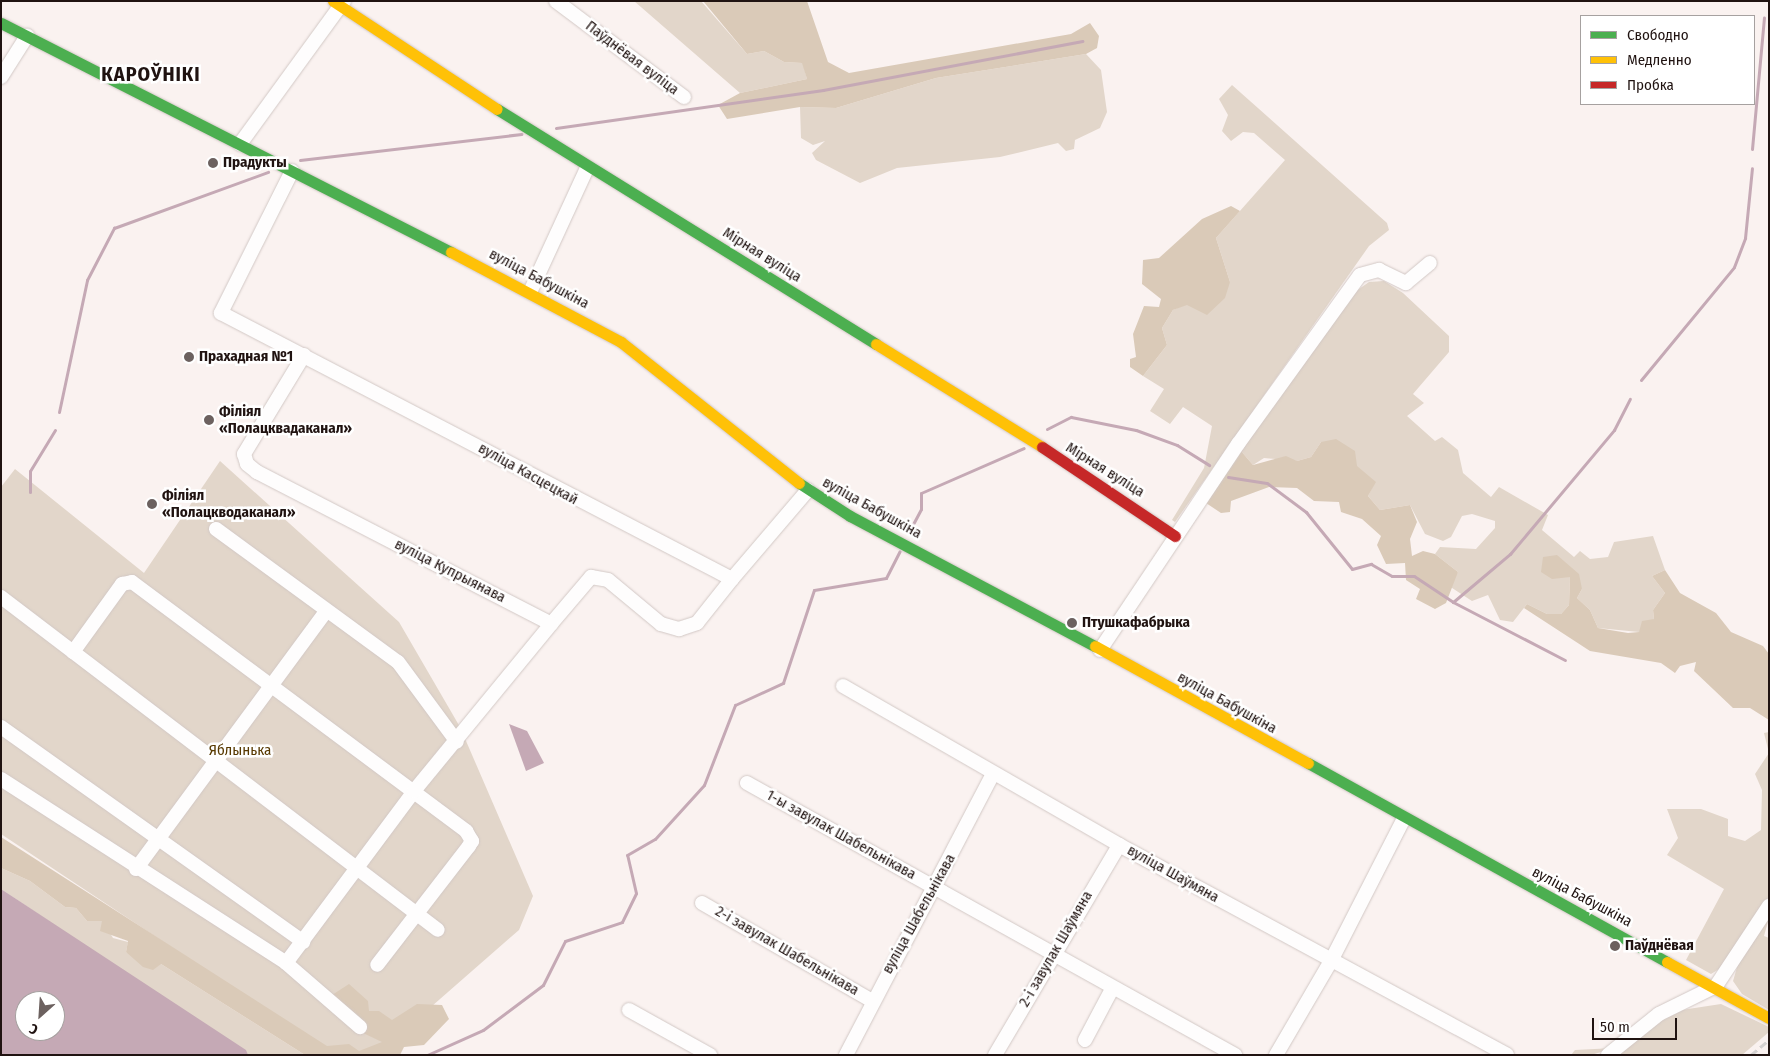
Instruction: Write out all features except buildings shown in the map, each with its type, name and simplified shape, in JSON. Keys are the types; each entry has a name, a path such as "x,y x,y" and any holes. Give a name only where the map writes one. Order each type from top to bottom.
{"street":[{"name":"Паўднёвая вуліца","path":"556,1 684,97"},
{"path":"240,144 339,3"},
{"name":"Мірная вуліца","path":"339,3 587,168 678,220 1140,509 1175,536"},
{"name":"вуліца Бабушкіна","path":"1,24 531,290 621,342 808,490 1100,650 1403,820 1716,986 1769,1018"},
{"path":"1,77 27,36"},
{"path":"531,290 587,168"},
{"name":"вуліца Касцецкай","path":"292,171 222,313 732,579"},
{"path":"1100,650 1175,536 1360,275 1379,270 1406,283 1430,263"},
{"name":"вуліца Купрыянава","path":"304,355 244,454 247,464 551,624"},
{"path":"286,963 414,791 457,742 591,577 608,580 661,624 679,629 698,623 732,579 808,490"},
{"path":"216,529 325,612 398,662 457,742"},
{"path":"73,652 122,584 132,582 466,831 472,841 416,916 377,964"},
{"path":"1,597 357,868 416,916 438,930"},
{"path":"136,869 216,762 269,684 325,612"},
{"name":"вуліца Шаўмяна","path":"843,686 1119,845 1507,1055"},
{"path":"1,727 303,942"},
{"name":"вуліца Шабельнікава","path":"846,1055 871,1000 934,888 993,774"},
{"path":"1,779 136,869 286,963 360,1027"},
{"name":"1-ы завулак Шабельнікава","path":"747,783 1112,990 1235,1055"},
{"path":"1276,1055 1331,961 1403,820"},
{"name":"2-і завулак Шаўмяна","path":"995,1055 1051,954 1119,845"},
{"name":"2-і завулак Шабельнікава","path":"702,903 871,1000"},
{"path":"1608,1055 1659,1014 1716,986 1769,906"},
{"path":"1085,1040 1112,990"},
{"path":"629,1010 710,1055"}],"green space":[{"path":"634,1 701,1 747,54 764,51 784,62 803,63 807,79 740,93"},
{"path":"1086,54 1101,70 1107,112 1100,128 1075,140 1074,149 1066,151 1058,143 1000,157 897,168 860,183 816,160 812,153 825,141 813,145 801,138 800,107 836,108 936,78"},
{"path":"1232,85 1387,223 1389,230 1369,246 1175,522 1172,520 1204,468 1212,426 1183,407 1170,424 1150,411 1164,389 1143,376 1167,345 1162,328 1173,310 1230,282 1216,238 1285,160 1254,133 1243,132 1231,141 1222,131 1228,115 1219,99"},
{"path":"1384,281 1403,293 1449,336 1449,352 1413,394 1424,403 1407,416 1435,441 1442,437 1458,450 1463,473 1491,497 1499,487 1548,515 1542,530 1574,557 1580,551 1590,559 1608,557 1614,542 1653,536 1665,570 1652,576 1665,593 1653,610 1654,619 1639,632 1598,628 1590,610 1577,598 1582,589 1570,577 1569,605 1561,614 1547,614 1527,604 1513,622 1500,620 1488,595 1472,601 1449,586 1458,572 1435,554 1440,547 1476,549 1495,528 1495,521 1472,514 1462,516 1451,537 1443,541 1425,534 1410,505 1380,510 1368,496 1375,482 1321,442 1311,457 1297,461 1264,458 1253,465 1241,451 1352,294 1369,282"},
{"name":"Яблынька","path":"220,461 399,622 460,727 533,896 519,930 376,1055 334,1055 1,834 1,487 15,469 144,573"},
{"path":"1769,732 1769,753 1764,733"},
{"path":"1769,753 1769,896 1724,966 1711,974 1686,960 1724,889 1667,855 1678,838 1667,809 1701,809 1728,819 1728,836 1745,841 1761,830 1762,790 1755,774"},
{"path":"1,868 30,881 65,907 76,908 87,921 102,920 113,938 128,942 126,952 161,964 305,1055 248,1055 1,889"},
{"path":"1769,918 1764,936 1769,938 1769,1010 1742,994 1733,981 1738,964"},
{"path":"1721,1004 1769,1027 1769,1032 1742,1055 1616,1055 1642,1031 1675,1011"},
{"path":"1614,1048 1591,1055 1571,1055 1575,1050"}],"shaded area":[{"path":"703,1 807,1 828,62 849,73 1071,34 1090,23 1099,36 1097,48 1086,54 936,78 836,108 800,107 727,119 718,105 740,93 807,79 802,63 784,62 764,51 747,54"},
{"path":"1231,206 1240,211 1216,238 1230,282 1225,298 1207,315 1187,305 1173,310 1162,328 1167,345 1143,376 1130,367 1130,359 1136,357 1133,334 1144,306 1159,307 1161,299 1142,284 1143,260 1159,258 1202,219"},
{"path":"1336,439 1355,451 1357,466 1376,482 1368,496 1380,510 1410,505 1417,522 1410,539 1412,556 1423,551 1435,554 1458,572 1446,603 1435,609 1416,599 1420,589 1406,580 1405,563 1386,564 1377,545 1381,536 1362,519 1341,512 1339,502 1314,501 1297,488 1269,487 1231,501 1230,512 1221,513 1206,503 1241,451 1253,465 1286,456 1297,461 1311,457 1321,442"},
{"path":"1557,555 1579,574 1582,589 1577,598 1590,610 1598,628 1628,633 1639,632 1642,621 1654,619 1653,610 1665,593 1652,576 1665,570 1680,593 1716,613 1731,632 1763,646 1769,654 1769,720 1750,708 1733,708 1694,671 1696,662 1680,666 1675,673 1661,663 1590,651 1524,608 1527,604 1547,614 1561,614 1569,605 1570,577 1552,579 1541,572 1543,557"},
{"path":"509,724 527,731 544,763 526,771"},
{"path":"1,837 327,1046 349,1044 359,1051 382,1042 361,1032 332,995 349,984 368,1001 369,1011 379,1011 392,1020 417,1004 442,1005 449,1019 424,1045 404,1047 400,1055 305,1055 161,964 153,970 143,967 126,952 128,941 100,931 102,921 87,921 76,908 65,907 30,881 1,868"},
{"path":"1,889 246,1050 248,1055 1,1055"}],"waterway":[{"path":"1752,149 1764,18"},
{"path":"556,128 823,90 1082,41"},
{"path":"300,160 521,134"},
{"path":"1641,380 1734,267 1745,238 1752,168"},
{"path":"59,412 87,280 114,228 268,172"},
{"path":"1453,602 1510,554 1614,430 1630,399"},
{"path":"1047,429 1071,417 1136,430 1177,445 1209,465"},
{"path":"30,492 30,471 55,430"},
{"path":"912,526 921,509 921,493 1024,448"},
{"path":"1228,477 1267,483 1306,512 1352,569 1371,564 1392,576 1414,576 1453,602 1565,660"},
{"path":"427,1055 483,1030 543,985 565,941 622,922 636,893 627,855 655,839 704,785 735,705 783,683 814,590 886,578 900,551"}],"railway":[{"path":"1751,1055 1769,1040"}],"traffic: fast":[{"path":"1,23 451,252"},
{"path":"497,109 876,344"},
{"path":"799,483 850,516 1095,646"},
{"path":"1308,763 1667,962"}],"traffic: slow":[{"path":"333,1 497,109"},
{"path":"451,252 621,342 799,483"},
{"path":"876,344 1042,447"},
{"path":"1095,646 1308,763"},
{"path":"1667,962 1769,1018"}],"traffic: jam":[{"path":"1042,447 1175,536"}],"place":[{"name":"Прадукты","path":"213,163"},
{"name":"Прахадная №1","path":"189,357"},
{"name":"Філіял «Полацквадаканал»","path":"209,420"},
{"name":"Філіял «Полацкводаканал»","path":"152,504"},
{"name":"Птушкафабрыка","path":"1072,623"},
{"name":"Паўднёвая","path":"1615,946"}],"district":[{"name":"КАРОЎНІКІ","path":"151,74"}]}
